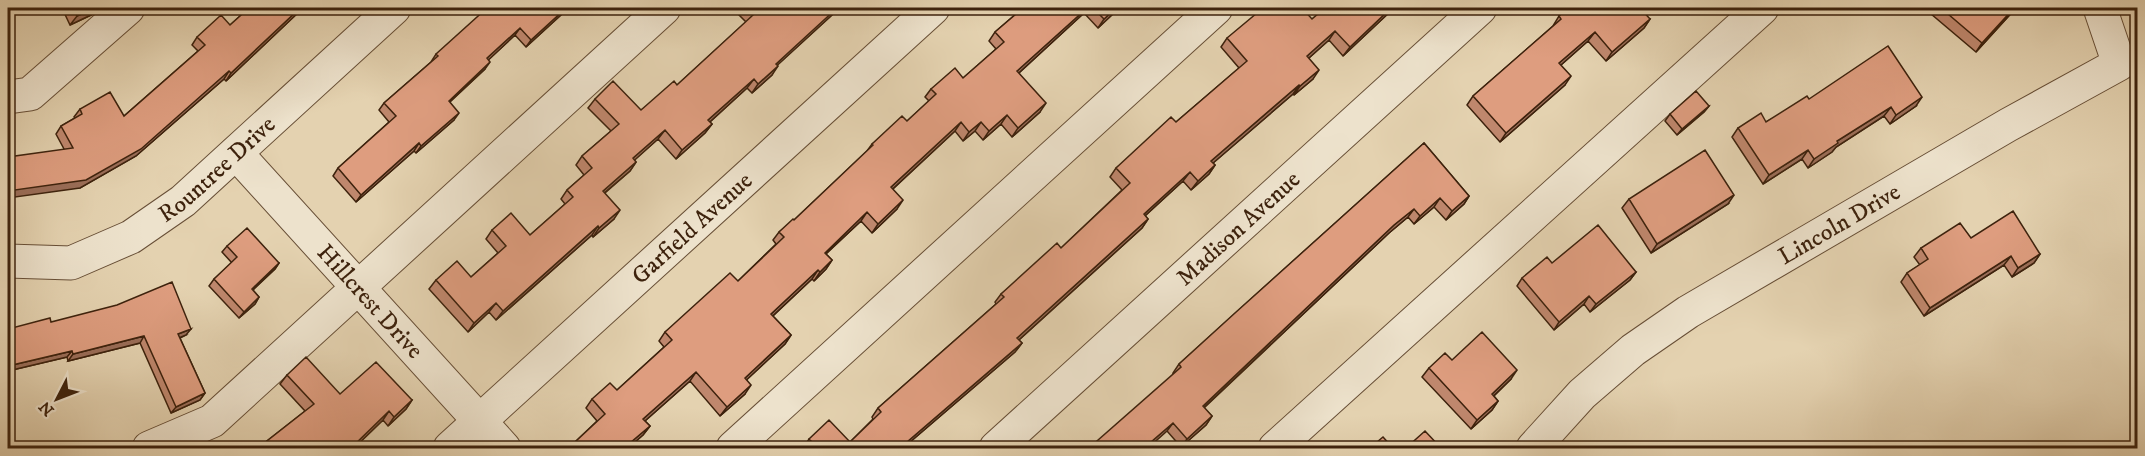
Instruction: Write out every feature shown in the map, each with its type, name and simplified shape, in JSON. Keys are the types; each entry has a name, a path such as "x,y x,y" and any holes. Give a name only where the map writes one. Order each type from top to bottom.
{"street":[{"path":"8,97 30,94 128,8"},
{"name":"Rountree Drive","path":"8,261 71,263 131,237 183,201 394,8"},
{"path":"149,448 212,421 664,8"},
{"name":"Garfield Avenue","path":"450,448 933,8"},
{"path":"733,448 1216,8"},
{"name":"Madison Avenue","path":"996,448 1480,8"},
{"path":"1275,448 1762,8"},
{"name":"Lincoln Drive","path":"1533,448 1582,394 1633,350 1688,312 2008,125 2119,64 2100,8"},
{"name":"Hillcrest Drive","path":"236,153 504,448"}],"building":[{"path":"72,8 95,8 77,16"},
{"path":"249,8 300,8 231,73 229,71 141,149 86,180 8,191 8,157 73,148 61,126 82,114 80,109 110,92 124,116 205,45 197,37 221,15 230,25"},
{"path":"487,8 566,8 531,40 520,28 487,58 490,62 449,101 459,113 421,146 419,143 361,195 338,168 396,116 384,103 438,56 436,54"},
{"path":"746,8 837,8 776,64 778,66 758,84 754,79 708,120 712,124 682,150 665,130 633,158 636,162 603,191 620,210 599,228 598,226 503,311 496,303 474,323 436,280 457,261 471,277 506,246 492,230 511,213 530,235 573,197 567,190 592,168 582,156 619,124 595,99 613,81 641,110 674,81 677,85 753,15"},
{"path":"1023,8 1087,8 1017,71 1046,103 1018,128 1007,115 989,131 981,122 969,132 961,122 891,187 903,200 878,224 867,212 825,253 832,260 771,314 791,335 745,378 751,385 727,407 696,372 643,419 650,426 624,448 581,448 575,442 605,414 592,399 610,383 617,390 672,340 665,332 730,273 738,281 784,237 779,232 902,116 907,121 936,94 931,89 955,68 963,78 1004,42 995,32"},
{"path":"1093,8 1116,8 1104,19"},
{"path":"1263,8 1275,8 1279,12 1284,8 1302,8 1312,19 1325,8 1391,8 1350,47 1335,31 1307,56 1319,70 1211,161 1215,165 1198,181 1190,172 1144,214 1148,219 1017,338 1022,343 900,448 818,448 809,439 829,420 850,442 881,412 878,408 1004,297 1001,294 1057,243 1061,248 1130,183 1116,168 1171,117 1176,122 1247,61 1227,38"},
{"path":"1569,8 1640,8 1650,19 1612,52 1595,32 1559,63 1571,76 1506,133 1473,96 1561,19 1559,16"},
{"path":"1941,8 2014,8 1982,43"},
{"path":"1888,46 1922,97 1896,115 1891,107 1837,141 1838,143 1814,159 1808,150 1769,175 1738,128 1761,113 1766,122 1807,96 1809,99"},
{"path":"1696,91 1709,106 1682,129 1670,114"},
{"path":"1424,143 1469,196 1452,211 1440,198 1420,216 1414,209 1394,225 1203,406 1212,416 1187,439 1173,423 1144,448 1089,448 1181,367 1179,364"},
{"path":"1705,150 1734,195 1657,244 1629,199"},
{"path":"2013,211 2040,254 2018,268 2011,256 1930,308 1907,273 1928,259 1921,248 1960,223 1971,238"},
{"path":"1598,225 1636,272 1596,304 1589,296 1559,322 1522,278 1547,257 1552,263"},
{"path":"247,228 279,263 252,289 259,297 244,312 214,279 237,257 227,246"},
{"path":"172,282 191,329 178,334 205,393 176,407 144,336 73,354 72,351 8,366 8,329 50,318 51,322 117,305"},
{"path":"1482,332 1517,370 1492,394 1498,401 1477,420 1429,368 1445,353 1452,360"},
{"path":"306,357 340,394 376,362 412,400 394,417 389,411 351,448 258,448 314,404 287,375"},
{"path":"1425,431 1441,448 1406,448"},
{"path":"1383,437 1393,448 1370,448"}]}
